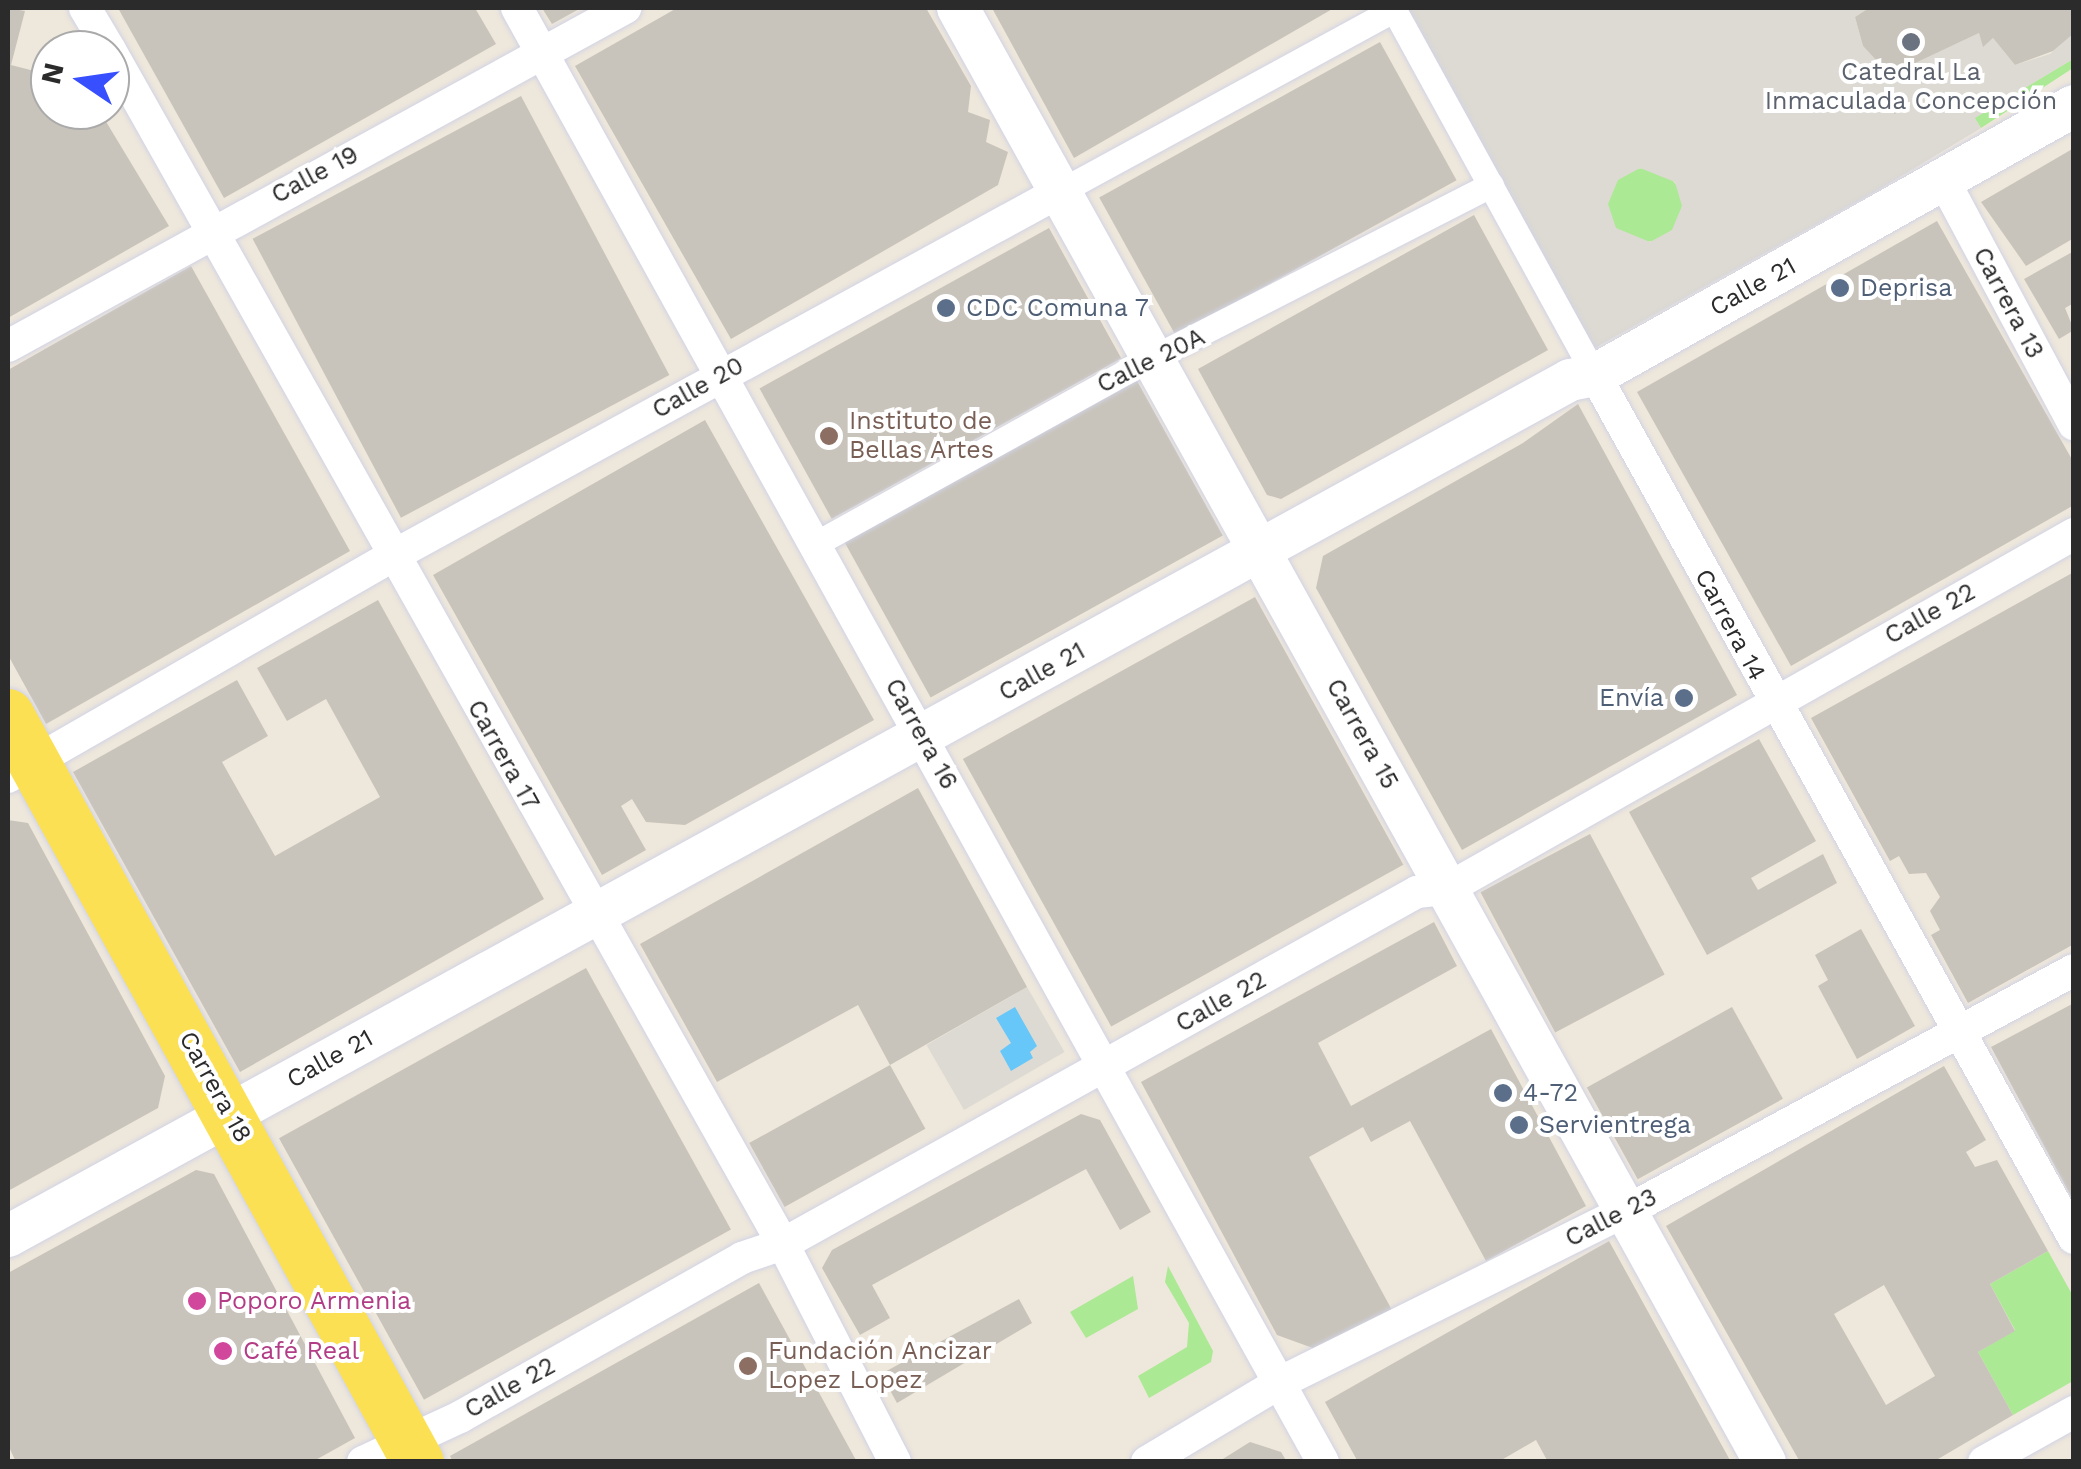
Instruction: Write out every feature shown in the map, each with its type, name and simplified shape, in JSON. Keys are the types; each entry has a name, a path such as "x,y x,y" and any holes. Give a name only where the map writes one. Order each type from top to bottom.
{"main road":[{"name":"Carrera 18","path":"8,715 20,770 230,1115 396,1454"}],"street":[{"name":"Carrera 17","path":"86,8 99,30"},
{"name":"Carrera 16","path":"517,8 1323,1462"},
{"name":"Calle 19","path":"8,346 213,230 625,8"},
{"name":"Carrera 15","path":"958,8 1765,1462"},
{"name":"Calle 20","path":"20,770 391,557 1394,8"},
{"name":"Carrera 14","path":"1394,8 1772,702 2074,1238"},
{"name":"Carrera 17","path":"130,85 391,557 782,1244 894,1462"},
{"name":"Calle 21","path":"8,1236 1570,380 1595,375 2074,106"},
{"name":"Carrera 13","path":"1944,181 2074,424"},
{"name":"Calle 20A","path":"815,544 1491,185"},
{"name":"Calle 22","path":"396,1454 742,1258 782,1244 1417,892 1447,889 2074,534"},
{"name":"Calle 23","path":"1147,1462 1279,1383 1624,1212 2074,970"},
{"path":"1984,1462 2074,1412"}],"green space":[{"path":"2073,59 2073,68 1981,128 1974,118"},
{"path":"1645,168 1671,179 1682,205 1671,231 1645,242 1619,231 1608,205 1619,179"},
{"path":"2048,1251 2073,1296 2073,1381 2013,1415 1978,1352 2015,1330 1990,1284"},
{"path":"1168,1266 1213,1351 1211,1362 1149,1398 1138,1376 1187,1347 1189,1323 1165,1282"},
{"path":"1133,1276 1138,1309 1086,1338 1070,1312"}],"shaded area":[{"path":"1393,8 1869,8 1855,17 1863,46 1890,75 1979,33 1983,46 1993,38 2015,65 2050,54 2073,33 2073,59 1975,118 1981,128 1880,189 1584,354","holes":["1640,168 1675,182 1682,206 1672,230 1650,242 1616,228 1608,204 1618,180"]},
{"path":"1027,987 1064,1052 964,1110 927,1045"}],"water":[{"path":"1015,1007 1037,1046 1030,1052 1033,1058 1011,1071 1000,1051 1011,1043 996,1018"}],"building":[{"path":"8,8 25,11 11,65 30,70 30,130 111,130 169,226 8,318"},
{"path":"118,8 475,8 496,44 224,198"},
{"path":"542,8 581,8 552,24"},
{"path":"677,8 926,8 971,86 968,112 990,120 986,142 1008,152 998,185 731,339 575,66"},
{"path":"992,8 1334,8 1074,158"},
{"name":"Catedral La Inmaculada Concepción","path":"1869,8 2072,8 2074,33 2053,51 2015,65 1993,38 1983,47 1979,33 1890,75 1863,46 1855,17"},
{"path":"1380,42 1457,180 1176,336 1099,198"},
{"path":"1898,92 1906,108 1895,114 1886,98"},
{"path":"521,96 669,375 401,518 253,239"},
{"path":"2074,148 2074,238 2026,266 1981,202"},
{"path":"1474,215 1548,350 1281,499 1267,495 1198,369"},
{"path":"1937,221 2074,463 2074,505 1791,666 1637,392"},
{"path":"1049,228 1121,358 832,519 760,388"},
{"path":"2074,251 2074,303 2065,308 2074,330 2059,339 2024,279"},
{"path":"191,266 350,551 46,724 8,655 8,370"},
{"path":"1136,379 1223,536 931,697 844,541"},
{"path":"1578,404 1737,695 1462,850 1316,588 1323,556 1523,443"},
{"path":"705,420 874,720 685,825 646,822 632,799 621,806 646,850 602,875 433,575"},
{"path":"2074,572 2074,944 1968,1003 1931,935 1940,930 1930,911 1940,897 1926,873 1909,874 1899,856 1890,861 1811,718"},
{"path":"1255,597 1403,865 1111,1027 963,759"},
{"path":"378,600 544,899 240,1072 73,772 237,680 268,736 222,762 275,856 380,797 326,699 287,721 257,668"},
{"path":"1759,739 1816,841 1751,878 1758,890 1823,854 1837,883 1707,955 1629,812"},
{"path":"918,788 1027,987 890,1065 858,1005 717,1082 640,944"},
{"path":"8,820 28,823 165,1076 158,1108 8,1191"},
{"path":"1590,834 1665,974 1555,1033 1481,892"},
{"path":"1434,922 1457,966 1318,1043 1351,1106 1491,1029 1586,1206 1486,1261 1410,1121 1371,1142 1363,1127 1309,1157 1393,1312 1321,1351 1277,1335 1141,1082"},
{"path":"1861,929 1915,1026 1857,1059 1818,986 1828,980 1815,955"},
{"path":"586,968 731,1230 424,1400 279,1138"},
{"path":"2074,1003 2074,1202 1991,1047"},
{"path":"1732,1007 1783,1099 1638,1179 1587,1087"},
{"path":"890,1065 925,1129 785,1207 749,1143"},
{"path":"1944,1066 1986,1140 1966,1152 1975,1167 1997,1160 2048,1251 1990,1284 2015,1331 1978,1352 2013,1415 1933,1462 1800,1462 1666,1226","holes":["1884,1285 1935,1376 1886,1405 1834,1314"]},
{"path":"1081,1114 1100,1120 1151,1212 1120,1230 1086,1169 872,1285 890,1318 860,1335 822,1268 832,1250"},
{"path":"196,1170 214,1174 355,1438 312,1462 16,1462 8,1445 8,1273"},
{"path":"1609,1241 1731,1462 1548,1462 1536,1440 1498,1462 1358,1462 1325,1402"},
{"path":"759,1283 857,1462 453,1462 450,1456"},
{"path":"1019,1299 1032,1323 897,1403 881,1374"},
{"path":"1250,1442 1281,1452 1287,1462 1218,1462"}],"place":[{"name":"Catedral La Inmaculada Concepción","path":"1911,42"},
{"name":"Deprisa","path":"1840,288"},
{"name":"CDC Comuna 7","path":"946,308"},
{"name":"Instituto de Bellas Artes","path":"829,436"},
{"name":"Envía","path":"1684,698"},
{"name":"4-72","path":"1503,1093"},
{"name":"Servientrega","path":"1519,1125"},
{"name":"Poporo Armenia","path":"197,1301"},
{"name":"Café Real","path":"223,1351"},
{"name":"Fundación Ancizar Lopez Lopez","path":"748,1366"}]}
